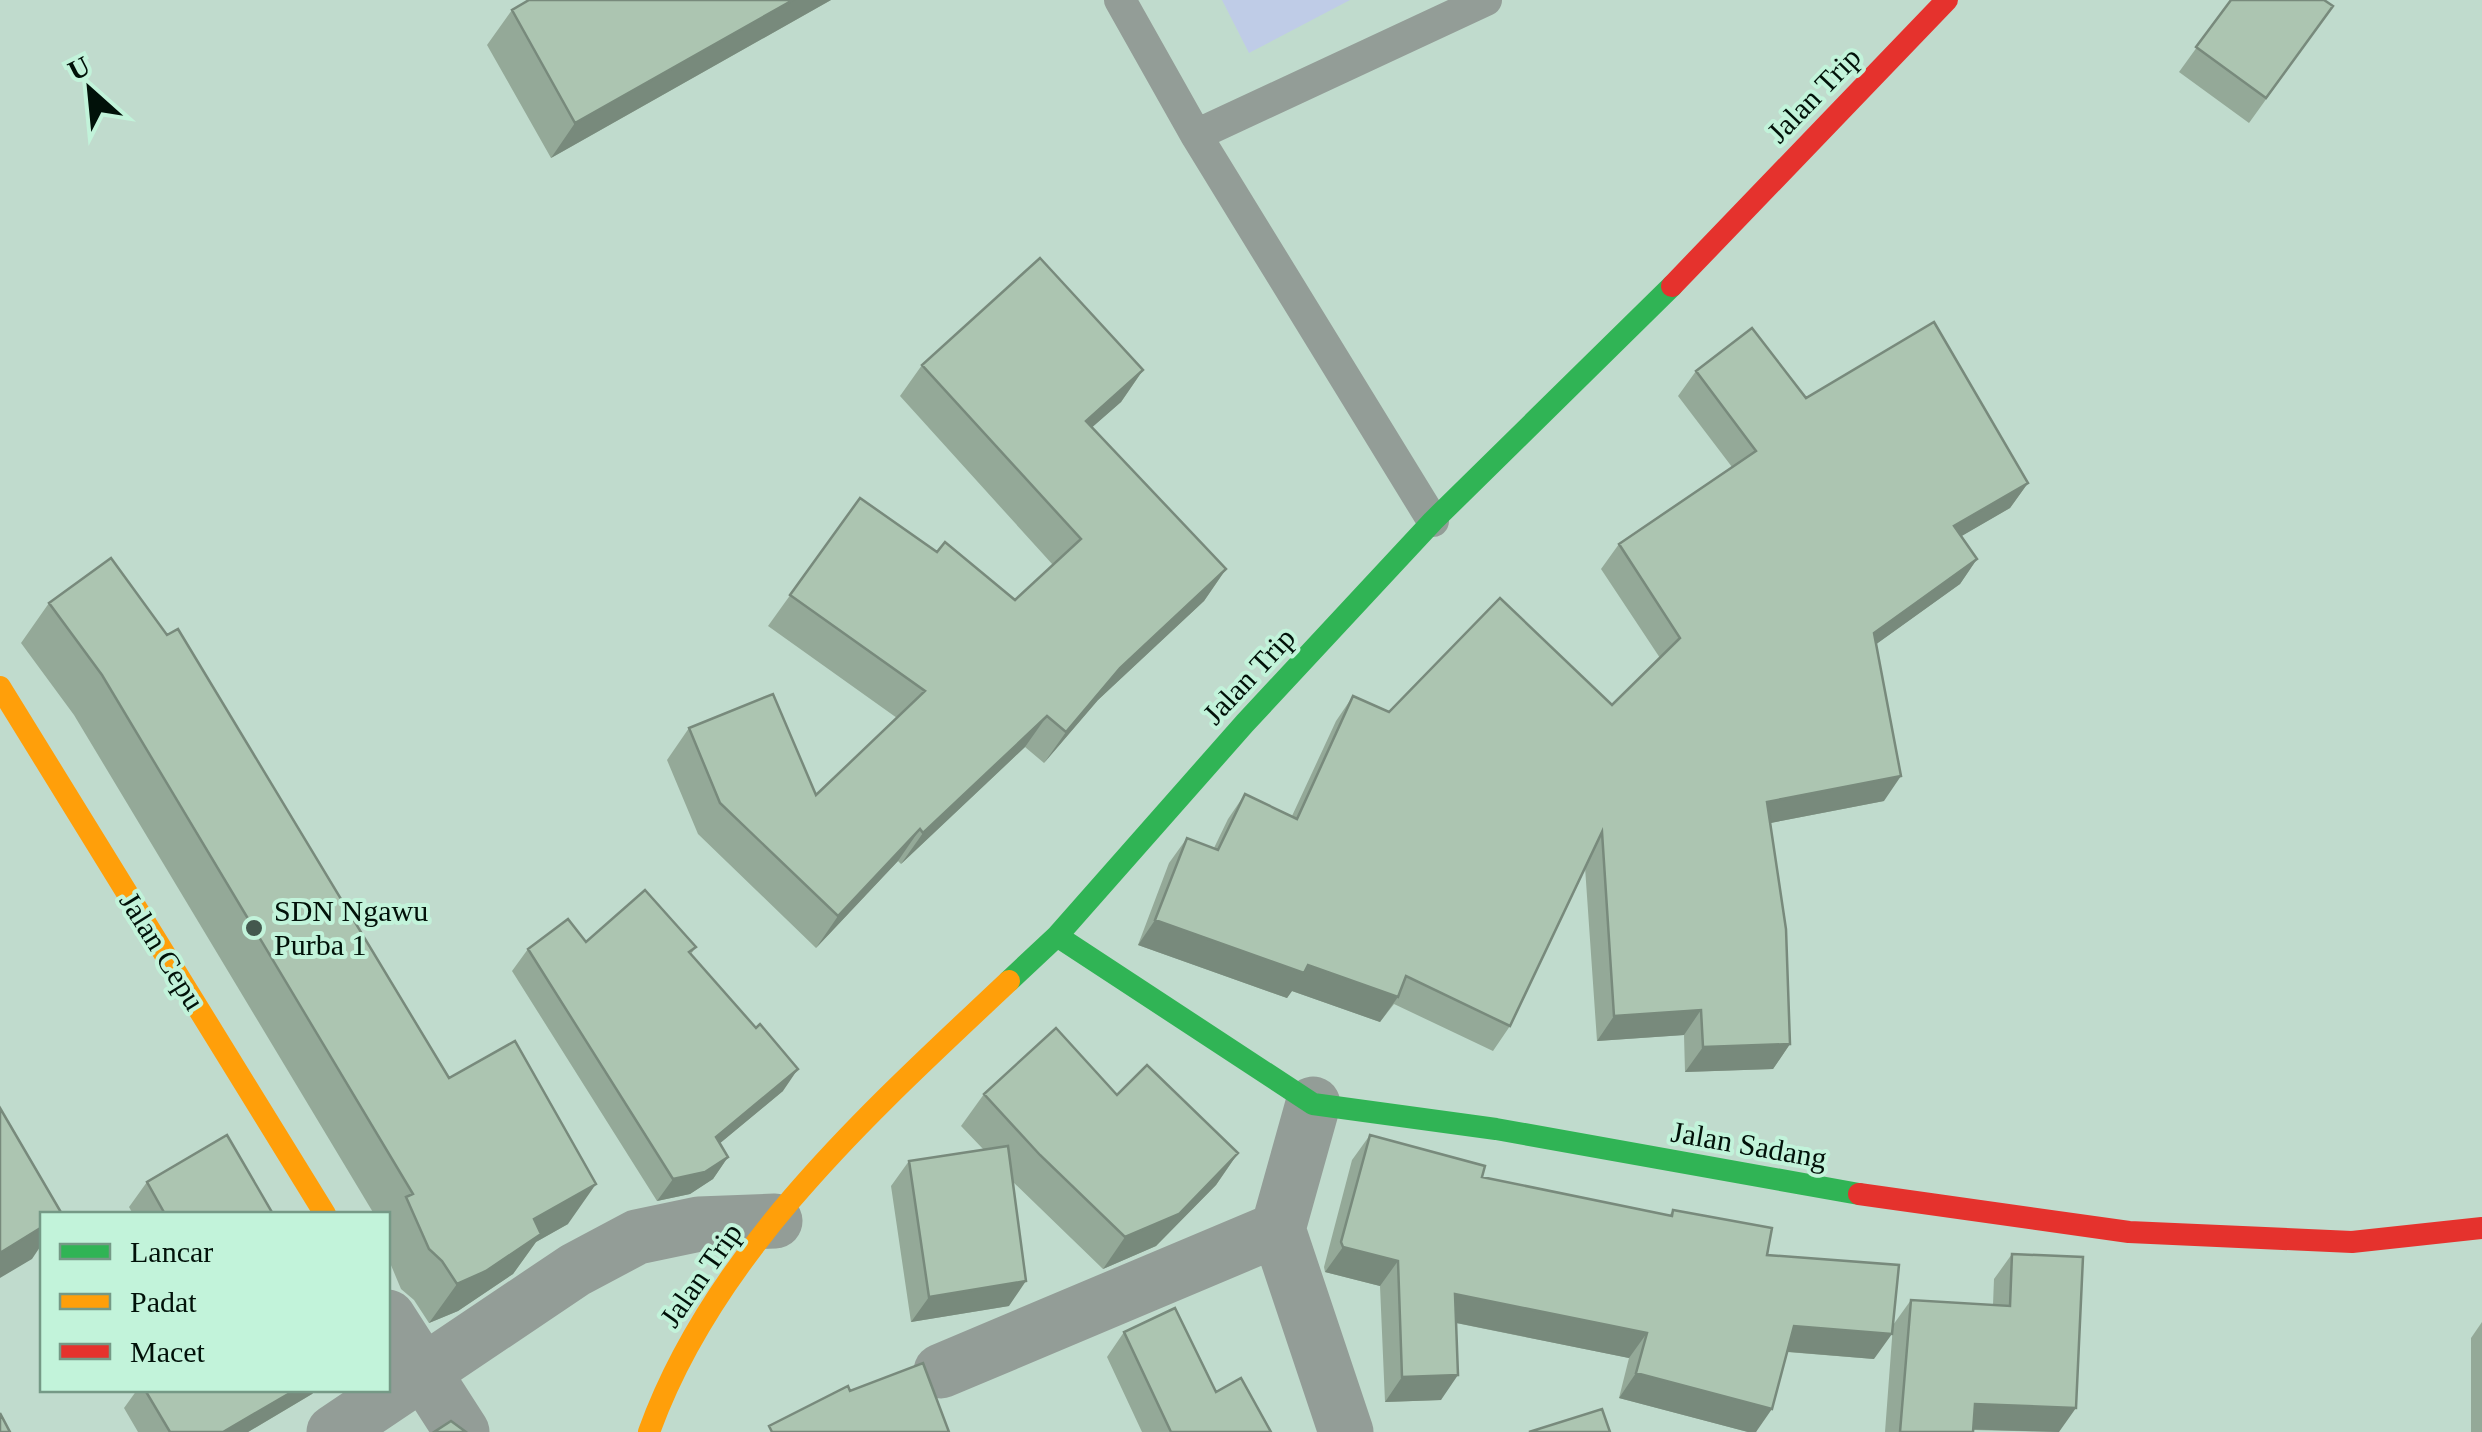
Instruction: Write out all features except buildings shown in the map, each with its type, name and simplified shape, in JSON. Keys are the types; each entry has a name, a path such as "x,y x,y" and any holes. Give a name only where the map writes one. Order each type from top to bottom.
{"main road":[{"name":"Jalan Trip","path":"649,1432 664,1390 697,1326 775,1221 857,1124 1057,936 1245,724 1434,520 1697,262 1947,0"},
{"name":"Jalan Cepu","path":"0,687 323,1212"},
{"name":"Jalan Sadang","path":"1057,936 1313,1104 1496,1129 1832,1190 2129,1232 2352,1242 2482,1228"}],"street":[{"path":"1313,1104 1278,1229 1346,1432"},
{"path":"334,1432 575,1270 637,1237 699,1224 775,1221"},
{"path":"941,1371 1278,1229"},
{"path":"390,1320 462,1432"}],"lane":[{"path":"1120,0 1196,136 1434,520"},
{"path":"1196,136 1486,0"}],"shaded area":[{"path":"1222,0 1350,0 1249,53"}],"traffic: fast":[{"path":"1009,981 1057,936 1245,723 1433,521 1672,286"},
{"path":"1057,936 1313,1104 1496,1129 1859,1194"}],"traffic: slow":[{"path":"0,687 324,1212"},
{"path":"649,1432 678,1366 713,1303 755,1244 852,1133 1009,981"}],"traffic: jam":[{"path":"1672,286 1947,0"},
{"path":"1859,1194 2129,1232 2352,1242 2482,1228"}],"place":[{"name":"SDN Ngawu Purba 1","path":"254,928"}]}
